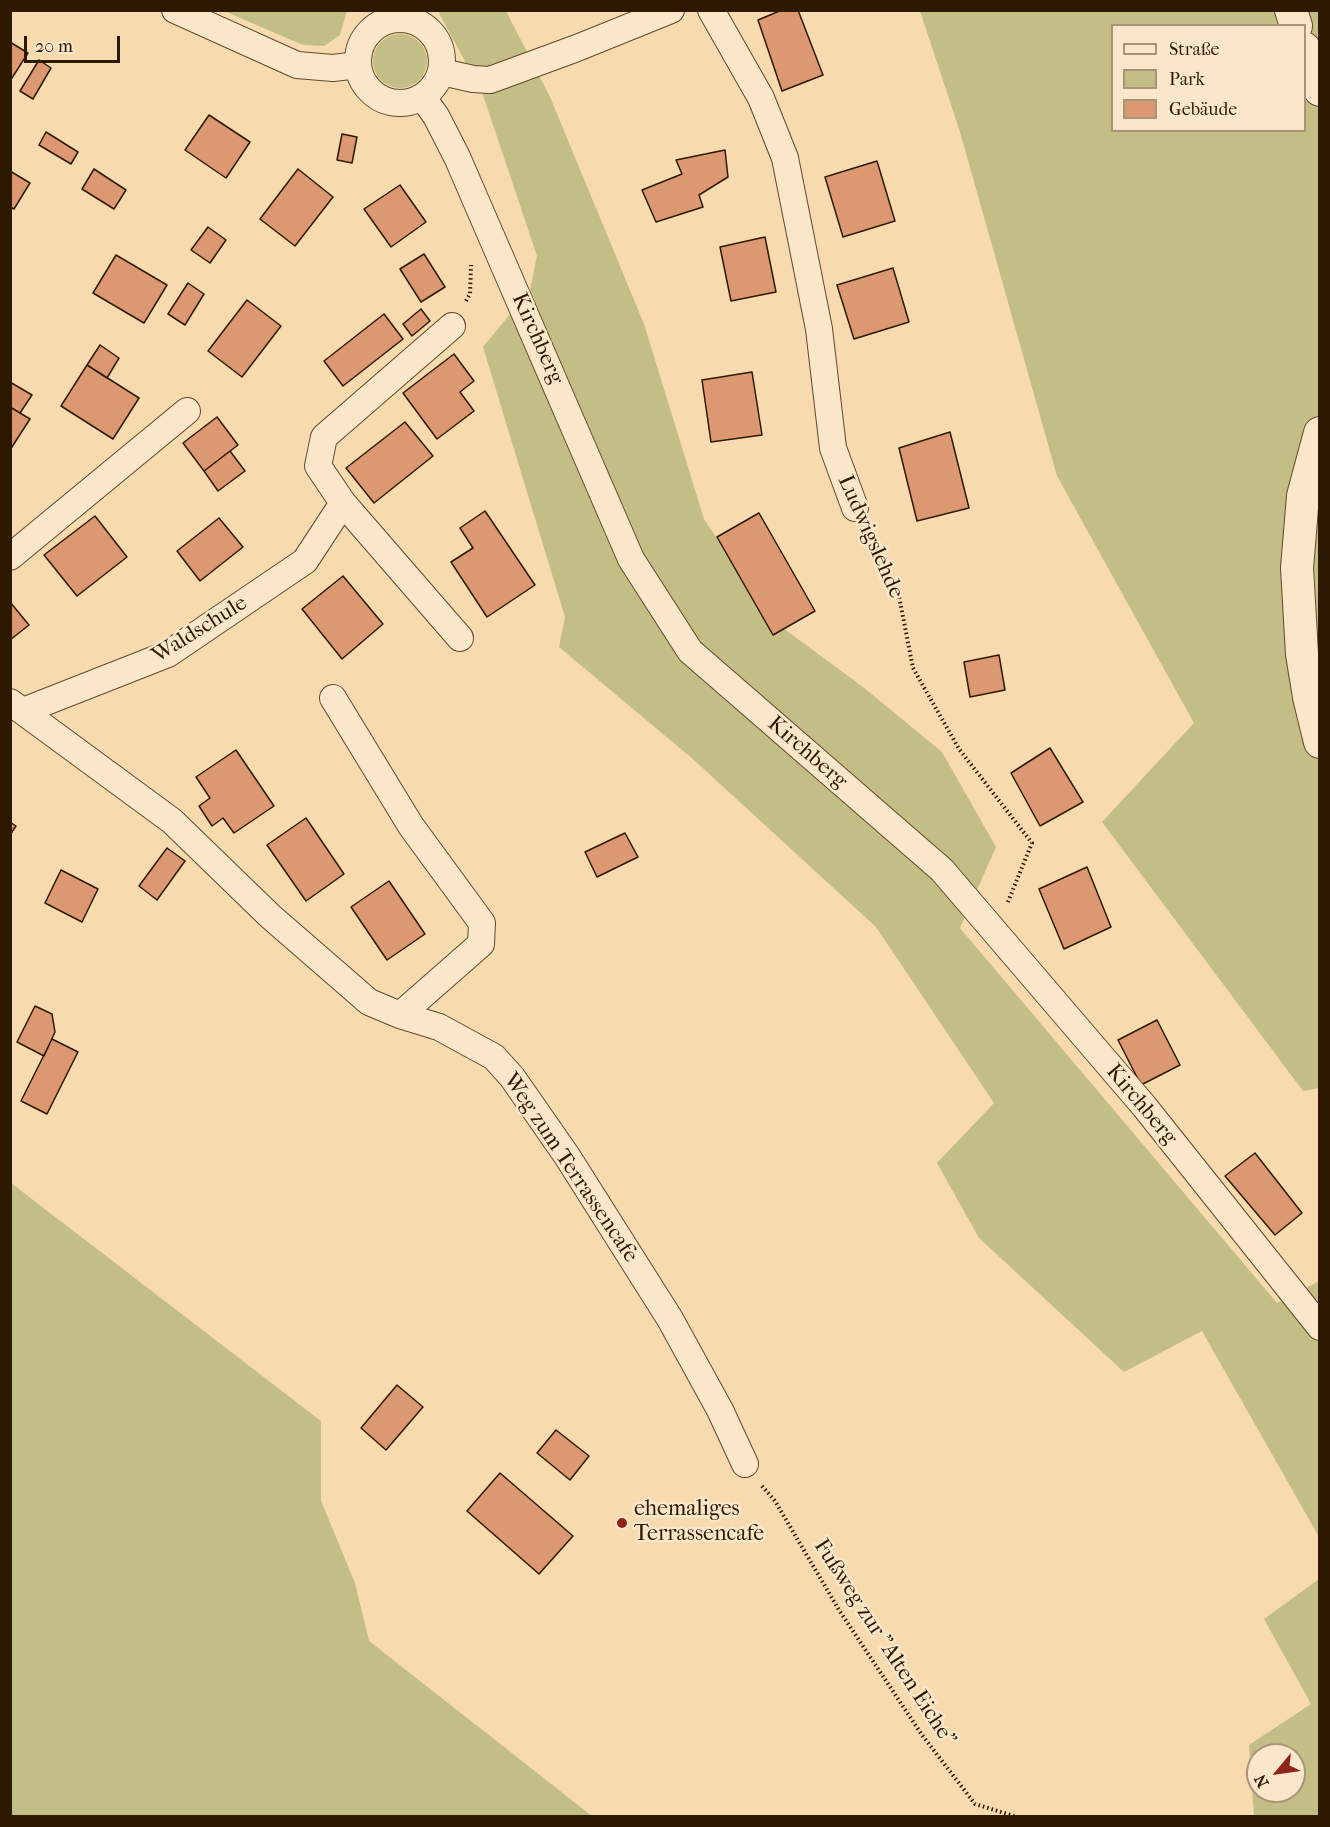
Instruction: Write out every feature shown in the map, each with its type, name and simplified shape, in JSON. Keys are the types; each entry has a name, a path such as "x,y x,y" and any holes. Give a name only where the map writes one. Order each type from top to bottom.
{"street":[{"path":"175,10 297,65 333,68 358,65"},
{"path":"442,72 473,79 490,80 671,10"},
{"name":"Ludwigslehde","path":"711,10 761,98 785,158 819,329 833,448 855,508"},
{"path":"374,18 386,21 402,19 419,23 432,33 440,47 442,72 435,86 423,98 407,104 398,104 381,99 368,89 360,73 358,57 362,42 372,30 374,18"},
{"path":"1306,51 1320,90"},
{"name":"Kirchberg","path":"423,98 436,116 457,157 631,559 690,651 942,870 1144,1106 1320,1327"},
{"path":"453,326 324,437 318,466 343,503 460,638"},
{"path":"10,557 187,411"},
{"path":"1320,433 1303,496 1297,568 1302,654 1320,742"},
{"name":"Waldschule","path":"16,706 168,654 305,561 343,503"},
{"path":"333,698 411,826 482,923 481,944 400,1015"},
{"name":"Weg zum Terrassencafe","path":"16,706 172,821 270,916 369,1002 400,1015 439,1027 494,1057 512,1077 567,1156 670,1319 720,1410 745,1464"}],"path":[{"name":"Ludwigslehde","path":"855,508 897,586 913,668 959,749 1032,843 996,933"},
{"name":"Fußweg zur \"Alten Eiche\"","path":"745,1464 774,1501 839,1610 922,1735 975,1804 1014,1816"}],"green space":[{"path":"347,10 340,35 324,46 303,45 224,11"},
{"path":"438,11 506,11 550,97 644,324 704,519 772,620 863,687 942,752 996,847 960,928 1277,1303 1319,1281 1319,1537 1202,1331 1124,1372 979,1238 937,1163 994,1103 876,927 694,760 559,647 565,617 483,347 530,290 537,256 483,95"},
{"path":"920,11 1319,11 1319,1088 1303,1091 1102,822 1194,723 1057,476 960,132"},
{"path":"395,34 405,34 415,38 423,46 427,61 423,76 415,84 405,88 395,88 385,84 377,76 373,66 373,56 377,46 385,38"},
{"path":"11,1183 321,1421 321,1501 355,1583 369,1641 592,1816 11,1816"},
{"path":"1319,1579 1319,1816 1254,1816 1253,1803 1306,1803 1306,1743 1252,1743 1311,1704 1264,1619"}],"building":[{"path":"782,10 798,10 823,75 782,91 758,20"},
{"path":"10,42 28,53 10,81"},
{"path":"39,60 51,68 33,99 20,91"},
{"path":"209,115 250,142 226,178 185,150"},
{"path":"46,132 78,152 71,164 39,145"},
{"path":"342,134 357,137 352,163 337,160"},
{"path":"725,150 728,177 699,195 703,207 656,222 642,190 682,174 676,160"},
{"path":"877,161 895,221 843,237 825,177"},
{"path":"94,169 126,190 114,209 82,189"},
{"path":"298,169 333,197 295,246 260,219"},
{"path":"10,171 30,183 14,209 10,207"},
{"path":"400,185 426,222 391,247 364,209"},
{"path":"208,227 226,240 210,263 191,250"},
{"path":"765,237 776,292 731,301 720,247"},
{"path":"424,254 445,287 421,302 400,269"},
{"path":"116,255 167,285 144,323 93,293"},
{"path":"893,268 909,322 854,339 837,285"},
{"path":"188,283 204,294 185,325 168,314"},
{"path":"247,300 281,326 242,377 208,351"},
{"path":"421,309 430,321 412,336 403,324"},
{"path":"384,314 403,339 343,386 324,361"},
{"path":"100,345 119,358 107,378 87,365"},
{"path":"454,354 474,381 460,392 474,411 437,439 403,393"},
{"path":"87,365 139,398 113,439 61,406"},
{"path":"752,372 762,435 711,442 702,380"},
{"path":"10,382 32,395 20,413 10,407"},
{"path":"10,407 30,419 10,450"},
{"path":"217,417 238,445 204,471 183,443"},
{"path":"405,422 433,456 374,503 346,468"},
{"path":"950,432 969,508 917,521 899,448"},
{"path":"230,451 245,471 218,491 204,471"},
{"path":"485,511 535,585 487,617 451,562 473,548 460,528"},
{"path":"759,513 815,611 773,635 717,537"},
{"path":"95,516 127,557 77,596 44,555"},
{"path":"219,518 243,547 200,581 177,551"},
{"path":"343,576 383,624 342,659 302,609"},
{"path":"10,602 29,625 10,640"},
{"path":"999,655 1005,690 970,697 964,662"},
{"path":"1050,748 1083,802 1040,826 1011,773"},
{"path":"236,750 274,806 234,833 223,818 212,826 199,806 210,798 196,777"},
{"path":"306,818 344,874 306,901 267,845"},
{"path":"10,822 16,826 10,835"},
{"path":"625,833 638,857 597,877 585,852"},
{"path":"167,848 185,861 157,900 139,886"},
{"path":"1087,867 1111,927 1064,949 1039,889"},
{"path":"61,870 98,889 82,922 45,903"},
{"path":"389,881 425,934 387,960 351,907"},
{"path":"35,1006 52,1014 55,1032 44,1056 17,1042"},
{"path":"1157,1020 1180,1065 1141,1085 1118,1040"},
{"path":"52,1039 78,1052 47,1114 21,1101"},
{"path":"1255,1153 1302,1213 1275,1235 1225,1176"},
{"path":"397,1385 423,1407 386,1450 361,1428"},
{"path":"556,1430 589,1456 570,1480 537,1453"},
{"path":"500,1473 573,1536 539,1574 467,1511"}],"place":[{"name":"ehemaliges Terrassencafe","path":"622,1523"}]}
